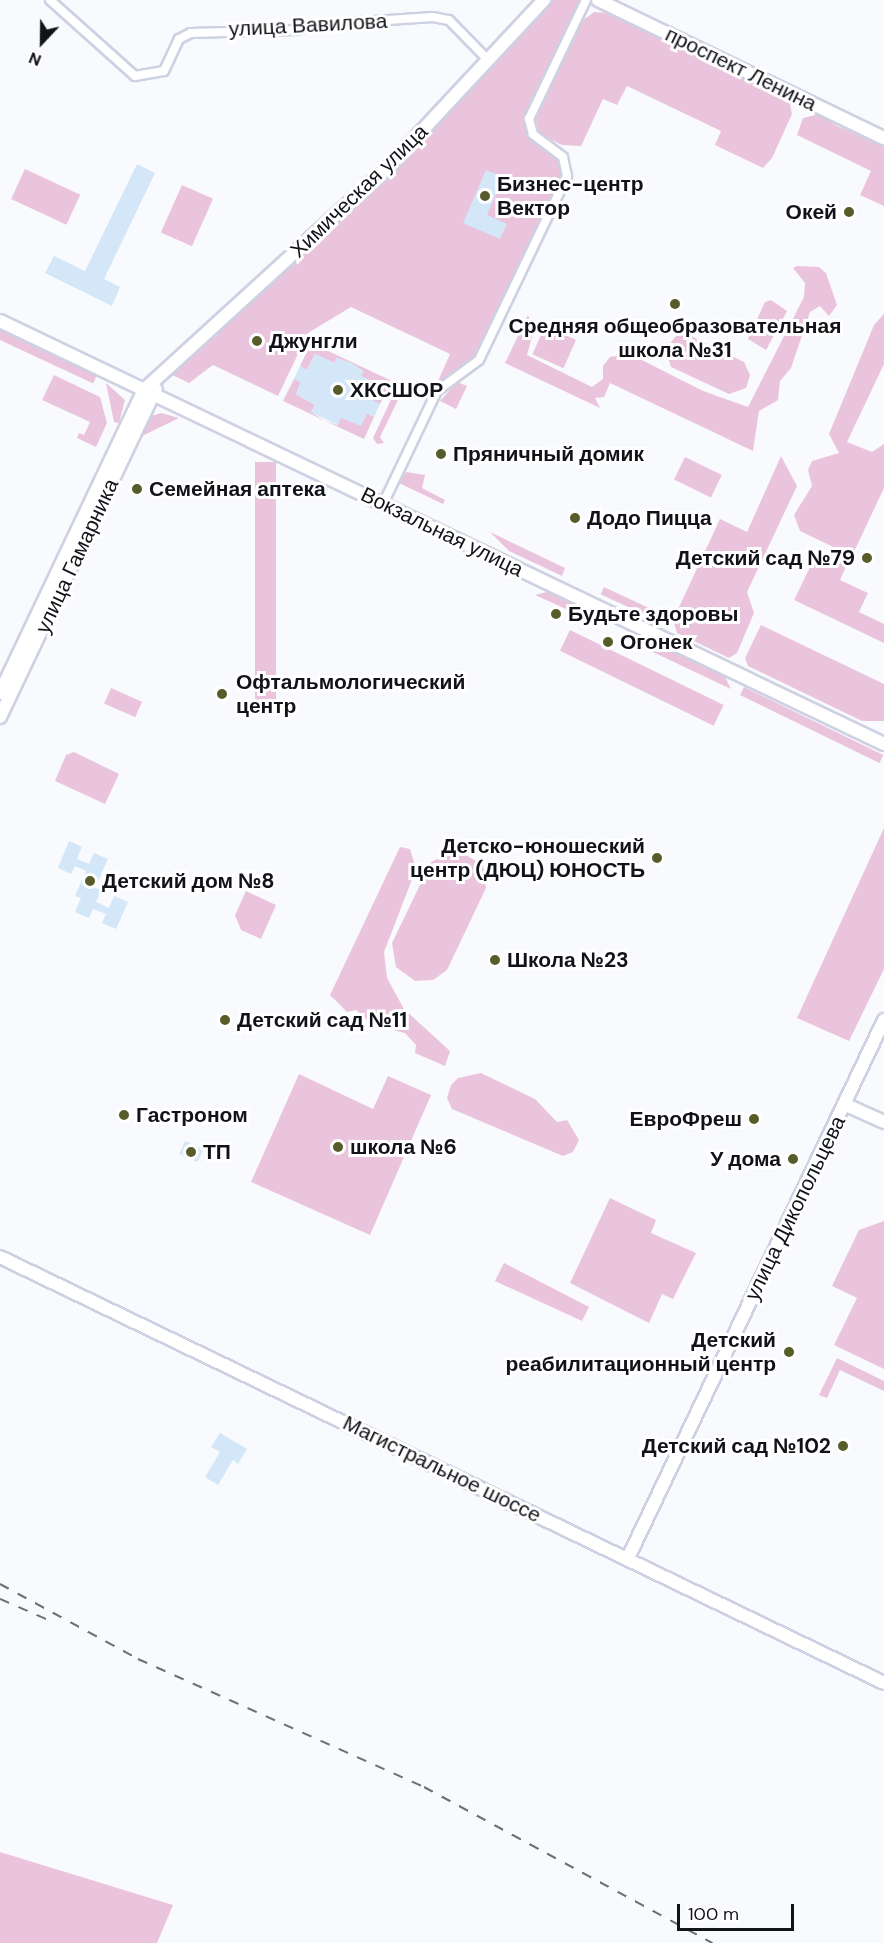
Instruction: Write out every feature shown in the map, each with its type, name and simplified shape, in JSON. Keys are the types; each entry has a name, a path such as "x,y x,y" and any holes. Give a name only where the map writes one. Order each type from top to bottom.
{"main road":[{"name":"Химическая улица","path":"149,393 164,371 390,165 544,0"},
{"name":"проспект Ленина","path":"598,0 884,138"},
{"name":"Вокзальная улица","path":"0,321 884,744"},
{"name":"улица Гамарника","path":"0,693 149,393"},
{"name":"улица Гамарника","path":"0,717 149,393"},
{"name":"улица Дикопольцева","path":"627,1558 884,1020"},
{"path":"844,1104 884,1122"},
{"name":"Магистральное шоссе","path":"0,1257 884,1683"}],"street":[{"name":"улица Вавилова","path":"50,0 135,76 164,71 179,39 191,33 297,30 313,25 433,17 449,20 488,60"},
{"path":"383,504 437,391 479,360 567,176 564,157 533,134 529,119 586,0"}],"shaded area":[{"path":"544,0 586,0 529,119 533,134 563,157 567,176 479,360 434,390 450,354 351,307 308,333 278,396 213,365 189,383 164,371 390,165"},
{"path":"594,12 610,13 789,99 792,114 772,158 763,168 715,145 721,131 627,86 617,105 603,99 581,146 562,145 539,134 535,115 582,21"},
{"path":"820,114 837,126 884,145 884,206 860,195 871,171 797,135 803,118"},
{"path":"25,169 80,195 66,225 11,199"},
{"path":"182,185 213,199 192,246 161,233"},
{"path":"797,266 819,267 826,273 837,305 829,316 820,306 810,312 791,368 780,381 778,400 759,411 753,451 610,383 604,397 595,398 600,408 505,363 528,315 534,330 527,355 592,387 603,379 603,366 610,357 630,354 703,391 748,407 804,297 805,283 793,268"},
{"path":"771,300 787,311 766,350 748,339 765,302"},
{"path":"884,314 884,364 847,442 872,452 884,444 884,488 852,556 800,531 794,515 812,486 808,470 812,461 839,453 829,434 874,325"},
{"path":"545,326 576,340 563,368 532,354"},
{"path":"0,330 97,375 93,383 0,340"},
{"path":"677,335 691,336 744,362 750,375 746,388 729,394 671,367 665,349"},
{"path":"311,343 392,381 380,404 373,401 380,385 361,376 363,371 351,363 337,358 334,363 315,354 307,370 300,366"},
{"path":"54,375 100,397 107,423 96,447 77,438 79,433 84,435 90,422 42,400"},
{"path":"294,379 301,382 296,394 315,405 311,412 324,420 337,425 341,417 361,425 367,413 374,417 364,439 283,401"},
{"path":"457,382 467,386 456,409 440,401"},
{"path":"106,383 125,400 119,423 114,422"},
{"path":"403,388 406,398 400,396 380,437 384,443 377,444 373,438 396,389"},
{"path":"161,413 179,418 140,437 151,416"},
{"path":"781,456 797,486 747,592 754,613 737,653 729,658 677,633 673,620 720,519 747,532"},
{"path":"685,457 722,475 711,497 674,479"},
{"path":"255,462 276,462 276,713 255,713"},
{"path":"406,472 425,475 422,488 445,500 443,504 399,483"},
{"path":"490,532 565,568 562,576 509,551"},
{"path":"845,558 849,560 840,580 868,593 859,612 884,624 884,643 794,600 814,559 828,564"},
{"path":"604,587 666,616 662,623 601,594"},
{"path":"547,592 578,607 588,619 535,595"},
{"path":"761,625 884,684 884,721 862,721 748,666 745,658"},
{"path":"570,630 724,705 714,726 560,651"},
{"path":"657,644 725,677 731,689 640,646"},
{"path":"744,687 883,755 879,763 740,695"},
{"path":"111,688 142,702 135,717 104,704"},
{"path":"74,752 119,774 105,804 55,781 66,755"},
{"path":"884,828 884,969 849,1041 797,1018"},
{"path":"400,847 410,849 416,869 384,952 387,978 404,1009 450,1051 445,1066 415,1053 416,1045 405,1033 393,1030 386,1018 368,1021 356,1010 347,1012 330,995"},
{"path":"457,850 483,865 486,888 447,970 433,980 415,981 396,967 392,943 431,862"},
{"path":"246,891 276,905 261,939 241,930 235,915"},
{"path":"481,1073 535,1099 557,1122 567,1120 579,1140 573,1152 563,1156 452,1109 447,1098 451,1085 458,1078"},
{"name":"школа №6","path":"299,1074 373,1109 388,1076 431,1095 370,1235 251,1182"},
{"path":"610,1198 656,1220 651,1233 696,1253 673,1299 662,1294 649,1323 570,1283"},
{"path":"884,1221 884,1369 834,1345 857,1298 832,1286 859,1230"},
{"path":"504,1263 589,1307 582,1321 495,1281"},
{"path":"837,1358 884,1381 884,1391 840,1370 827,1398 819,1395"},
{"path":"0,1852 173,1905 157,1943 0,1943"}],"building":[{"path":"137,164 155,173 104,279 120,287 112,306 45,273 54,256 85,271"},
{"name":"Бизнес-центр Вектор","path":"486,170 503,177 487,215 507,224 500,239 463,223"},
{"name":"ХКСШОР","path":"315,354 334,363 337,358 351,363 363,371 361,376 381,385 373,401 380,404 374,417 367,413 361,426 341,418 338,425 311,412 315,405 296,394 301,382 294,379 300,366 307,370"},
{"name":"Детский дом №8","path":"69,841 82,847 77,859 89,864 94,853 108,859 95,888 101,890 96,902 109,908 114,896 128,902 116,929 102,923 106,914 93,909 89,918 75,912 81,898 75,896 86,871 75,866 71,874 58,868"},
{"name":"ТП","path":"185,1141 203,1149 198,1162 179,1154"},
{"path":"220,1433 247,1449 238,1464 233,1460 218,1485 205,1477 220,1452 211,1447"}],"railway":[{"path":"0,1584 138,1659 424,1787 712,1943"},
{"path":"0,1599 53,1622"}],"place":[{"name":"Бизнес-центр Вектор","path":"485,196"},
{"name":"Окей","path":"849,212"},
{"name":"Средняя общеобразовательная школа №31","path":"675,304"},
{"name":"Джунгли","path":"257,341"},
{"name":"ХКСШОР","path":"338,390"},
{"name":"Пряничный домик","path":"441,454"},
{"name":"Семейная аптека","path":"137,489"},
{"name":"Додо Пицца","path":"575,518"},
{"name":"Детский сад №79","path":"867,558"},
{"name":"Будьте здоровы","path":"556,614"},
{"name":"Огонек","path":"608,642"},
{"name":"Офтальмологический центр","path":"222,694"},
{"name":"Детско-юношеский центр (ДЮЦ) ЮНОСТЬ","path":"657,858"},
{"name":"Детский дом №8","path":"90,881"},
{"name":"Школа №23","path":"495,960"},
{"name":"Детский сад №11","path":"225,1020"},
{"name":"Гастроном","path":"124,1115"},
{"name":"ЕвроФреш","path":"754,1119"},
{"name":"школа №6","path":"338,1147"},
{"name":"ТП","path":"191,1152"},
{"name":"У дома","path":"793,1159"},
{"name":"Детский реабилитационный центр","path":"789,1352"},
{"name":"Детский сад №102","path":"843,1446"}]}
